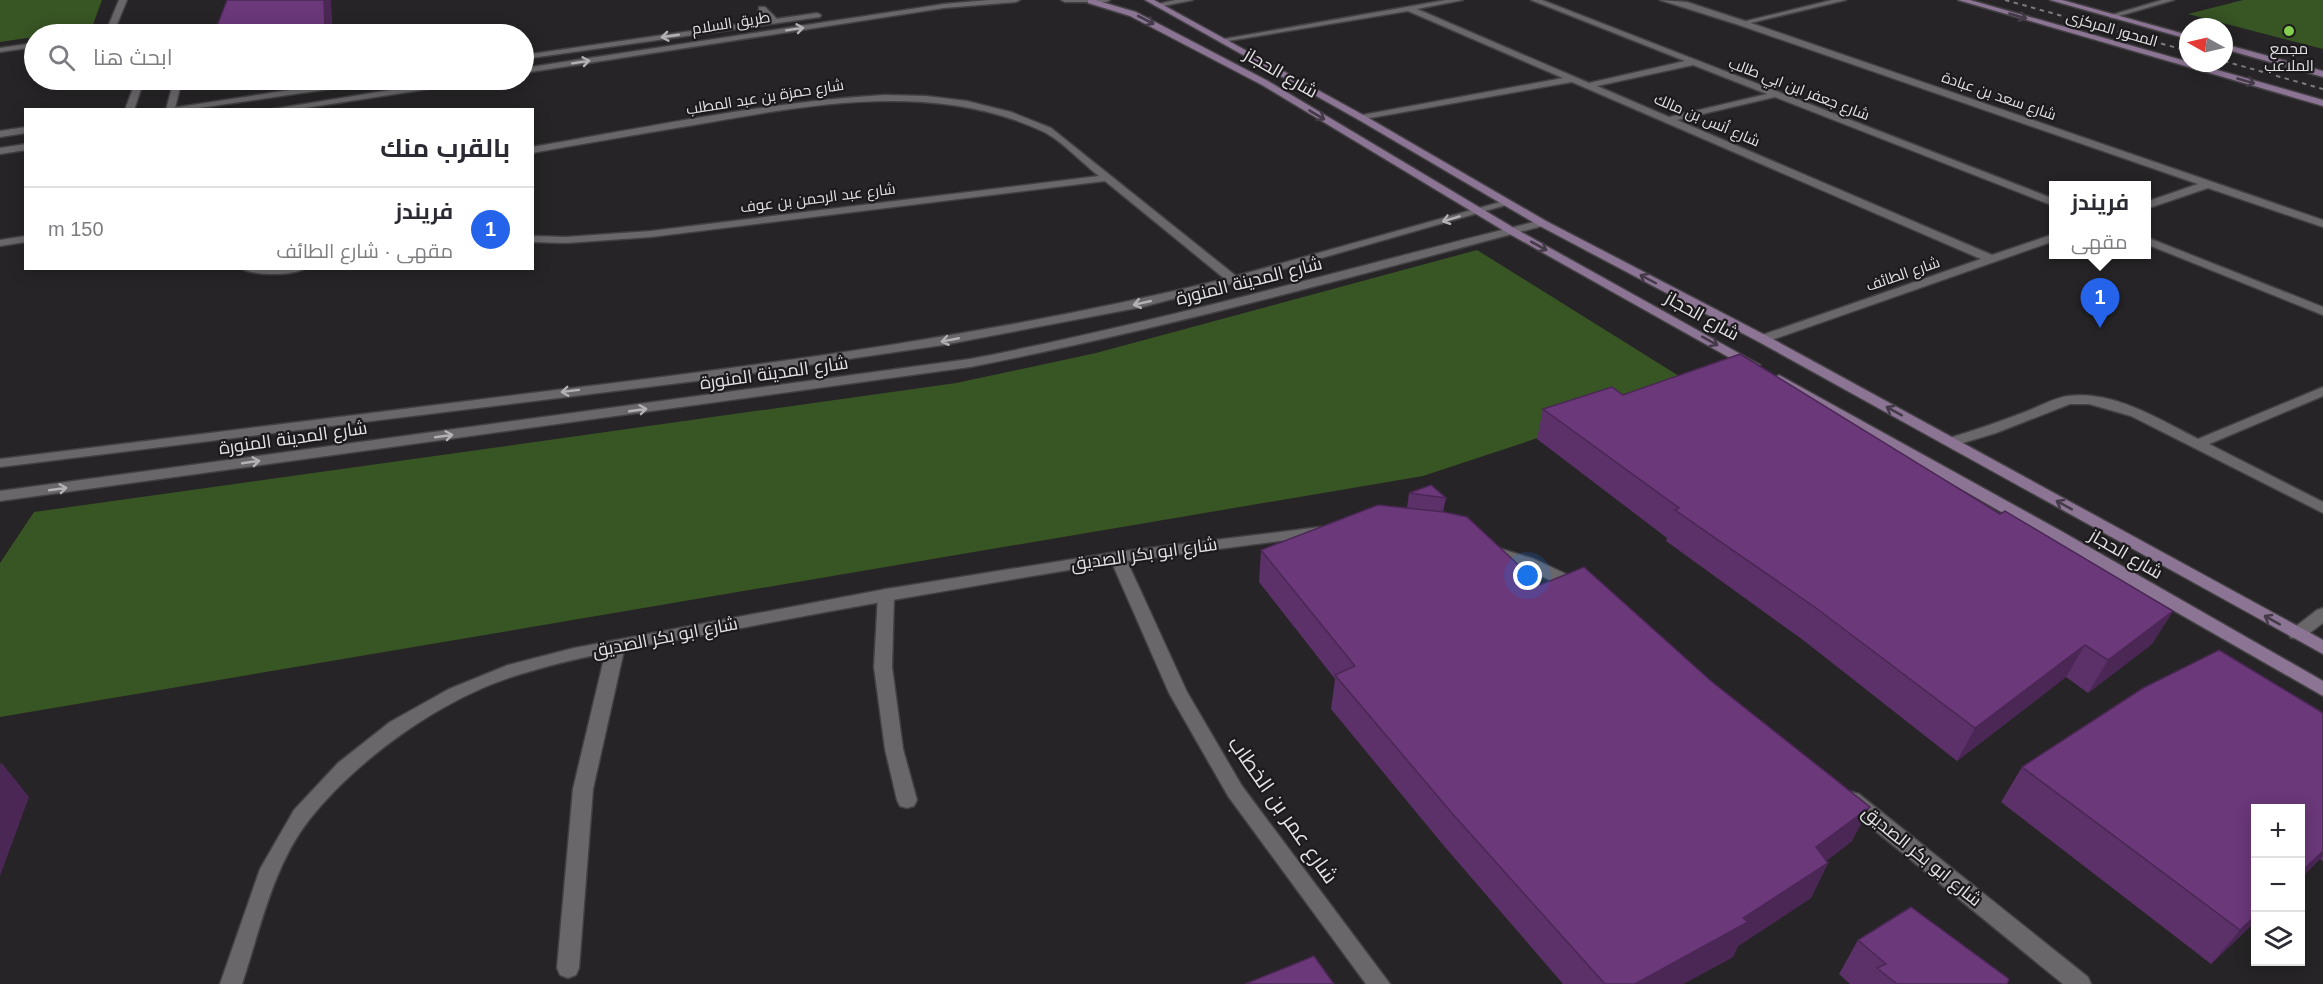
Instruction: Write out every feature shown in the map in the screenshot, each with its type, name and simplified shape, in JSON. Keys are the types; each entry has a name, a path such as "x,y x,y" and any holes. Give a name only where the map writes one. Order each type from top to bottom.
{"street":[{"path":"113,24 123,0"},
{"name":"طريق السلام","path":"534,69 944,6 1016,0"},
{"path":"1065,0 1106,0"},
{"path":"1153,3 1189,0"},
{"path":"1222,40 1459,0"},
{"name":"شارع جعفر ابن ابي طالب","path":"1535,0 2049,201"},
{"name":"شارع سعد بن عبادة","path":"1664,0 1684,4 1742,23 2323,224"},
{"path":"1742,23 1842,0"},
{"name":"المحور المركزى","path":"1962,0 2323,103"},
{"name":"المحور المركزى","path":"2054,0 2179,35"},
{"path":"2112,16 2167,0"},
{"name":"شارع الحجاز","path":"1091,1 1139,16 1265,83 1510,230 2024,516 2323,689"},
{"name":"شارع الحجاز","path":"1153,3 1362,118 1542,223 1762,339 2323,648"},
{"path":"762,9 774,21"},
{"name":"شارع أنس بن مالك","path":"1410,9 1991,259"},
{"name":"طريق السلام","path":"534,56 830,13"},
{"path":"0,50 24,46"},
{"path":"2233,49 2323,74"},
{"path":"1588,86 1693,62"},
{"path":"1362,118 1573,79"},
{"path":"130,108 136,90"},
{"path":"166,108 174,90"},
{"path":"173,108 300,90"},
{"path":"284,108 401,90"},
{"path":"1667,120 1777,94"},
{"name":"شارع حمزة بن عبد المطلب","path":"534,150 818,101 885,97 917,98 977,106 1028,120 1048,130 1234,280"},
{"path":"0,134 24,130"},
{"path":"0,151 24,147"},
{"name":"شارع عبد الرحمن بن عوف","path":"534,239 566,240 651,234 1107,178"},
{"path":"2151,204 2208,184"},
{"name":"شارع المدينة المنورة","path":"6,462 834,359 943,341 1126,306 1234,280 1508,203"},
{"name":"شارع المدينة المنورة","path":"0,496 970,363 1047,348 1260,298 1542,223"},
{"path":"0,243 24,239"},
{"name":"شارع الطائف","path":"1762,339 2049,239"},
{"path":"2151,242 2323,311"},
{"path":"268,270 286,270"},
{"path":"2197,444 2323,391"},
{"path":"1951,442 1991,430 2068,400 2112,405 2136,413 2323,508"},
{"path":"0,477 6,462"},
{"name":"شارع ابو بكر الصديق","path":"231,984 270,868 301,816 345,768 397,727 455,694 514,669 616,646 886,595 1117,557 1338,530"},
{"path":"1473,545 1528,563 1571,583 1589,595"},
{"name":"شارع عمر بن الخطاب","path":"1117,557 1178,693 1235,791 1380,984"},
{"path":"886,595 883,667 894,749 907,800"},
{"path":"2297,634 2323,614"},
{"path":"568,968 583,789 616,646"},
{"name":"شارع ابو بكر الصديق","path":"1836,787 2080,984"}],"green space":[{"path":"0,0 102,0 93,24 24,24 24,38 0,42"},
{"name":"مجمع الملاعب","path":"2243,0 2323,0 2323,49 2233,26 2233,18 2203,18 2188,14"},
{"path":"1477,250 1695,386 1423,476 0,717 0,563 34,512 956,383 1096,353"}],"building":[{"path":"227,0 324,0 325,24 218,24"},
{"path":"1740,354 2000,514 2005,511 2173,611 2108,660 2085,645 1975,728 1816,608 1675,510 1679,508 1543,409 1612,387 1623,395"},
{"path":"1431,485 1446,498 1409,493"},
{"path":"1378,505 1444,512 1467,517 1540,585 1584,567 1711,681 1870,807 1816,847 1828,863 1743,918 1748,922 1635,984 1605,984 1451,812 1335,675 1355,666 1261,550"},
{"path":"2219,650 2323,713 2323,851 2305,868 2305,804 2251,804 2251,920 2240,930 2022,767 2143,688"},
{"path":"1911,907 2009,979 2007,984 1897,984 1877,968 1886,964 1858,940"},
{"path":"1314,956 1334,984 1245,984"}],"railway":[{"path":"2005,0 2179,48"},
{"path":"2233,64 2323,89"}],"place":[{"name":"مجمع الملاعب","path":"2289,31"},
{"name":"فريندز","path":"2100,328"}]}
